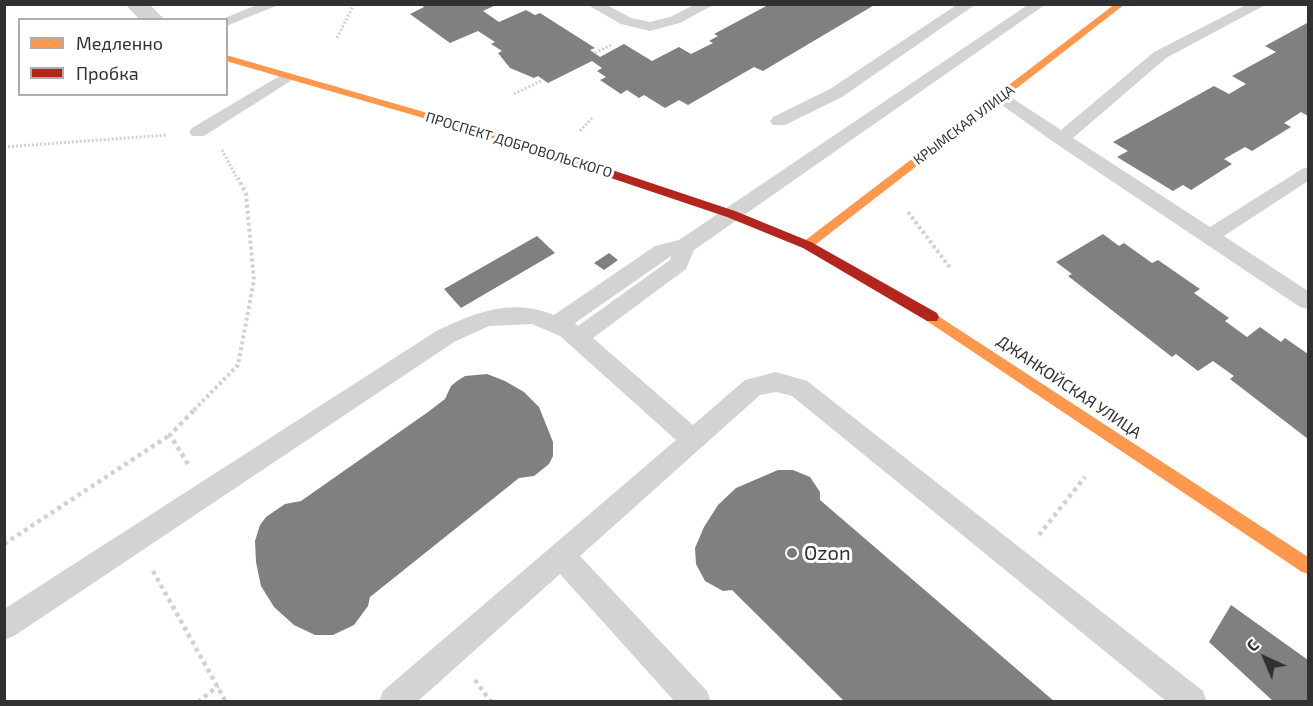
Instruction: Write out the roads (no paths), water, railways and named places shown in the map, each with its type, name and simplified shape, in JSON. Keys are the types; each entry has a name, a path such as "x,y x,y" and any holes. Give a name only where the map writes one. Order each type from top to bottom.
{"street":[{"path":"135,4 152,18"},
{"name":"КРЫМСКАЯ УЛИЦА","path":"807,245 1121,4"},
{"name":"ПРОСПЕКТ ДОБРОВОЛЬСКОГО","path":"228,59 517,142 731,214 807,245"},
{"name":"ДЖАНКОЙСКАЯ УЛИЦА","path":"807,245 901,297 948,327 1308,566"}],"lane":[{"path":"228,21 274,4"},
{"path":"593,4 625,23 645,28 671,24 708,4"},
{"path":"780,121 836,93 969,4"},
{"path":"1061,139 1160,55 1260,4"},
{"path":"556,325 662,251 685,246 826,152 1025,9"},
{"path":"198,132 285,76"},
{"path":"1000,98 1308,301"},
{"path":"1210,236 1308,173"},
{"path":"577,338 679,264 685,246"},
{"path":"4,626 446,336 487,318 533,316 568,330 693,440"},
{"path":"394,702 753,387 776,382 799,388 1192,702"},
{"path":"561,555 696,702"}],"place":[{"name":"Ozon","path":"792,553"}]}
